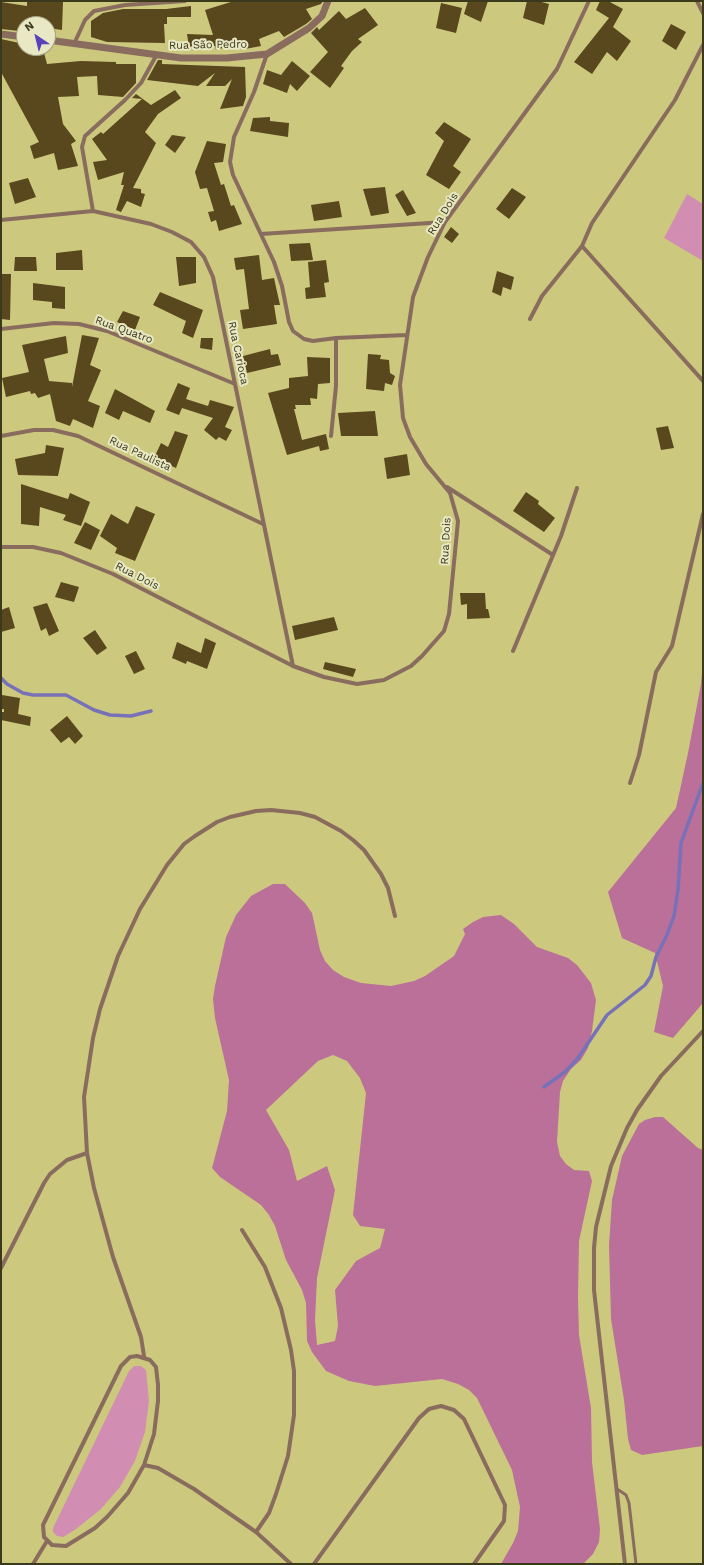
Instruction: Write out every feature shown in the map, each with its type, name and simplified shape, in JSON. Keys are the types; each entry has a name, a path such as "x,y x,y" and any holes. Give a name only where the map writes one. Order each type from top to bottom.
{"street":[{"path":"74,44 86,20 94,12 125,5 185,1"},
{"name":"Rua São Pedro","path":"56,41 156,56 182,58 228,58 267,54 309,28 322,16 328,1"},
{"name":"Rua Dois","path":"1,547 33,547 61,553 100,568 293,666 324,677 356,684 384,680 411,666 434,645 444,631 449,614 458,520 450,493 426,464 410,437 403,418 400,385 406,335 413,296 428,257 445,222 557,69 589,1"},
{"path":"697,1 703,13"},
{"path":"1,34 16,35"},
{"path":"530,319 542,296 582,246 592,223 675,100 703,45"},
{"path":"267,54 254,92 234,137 230,162 233,175 261,234 282,286 289,322 293,331 304,339 313,341 336,338 406,335"},
{"path":"93,211 82,147 85,136 125,100 141,83 156,56"},
{"name":"Rua Carioca","path":"1,220 93,211 151,224 172,232 191,242 204,258 213,277 293,666"},
{"path":"261,234 445,222"},
{"path":"582,246 703,381"},
{"name":"Rua Quatro","path":"1,329 54,323 79,324 93,327 113,333 235,384"},
{"path":"331,436 336,386 336,338"},
{"name":"Rua Paulista","path":"1,436 41,430 53,430 78,436 263,524"},
{"path":"443,485 553,555"},
{"path":"513,651 553,555 577,488"},
{"path":"630,783 639,755 656,672 672,646 703,514"},
{"path":"144,1356 140,1331 122,1286 102,1222 86,1153 84,1097 94,1031 109,981 128,932 153,887 175,854 194,836 217,822 256,811 286,810 314,817 341,831 364,850 373,862 388,888 395,916"},
{"path":"625,1564 594,1290 594,1248 600,1206 611,1166 637,1110 661,1076 703,1031"},
{"path":"1,1268 50,1174 67,1160 86,1153"},
{"path":"242,1230 265,1267 281,1308 291,1350 295,1386 292,1437 285,1469 269,1513 256,1532"},
{"path":"144,1356 156,1366 158,1401 154,1434 144,1465 128,1493 107,1518 95,1528 66,1546 52,1545 47,1541 44,1536 43,1525 121,1366 130,1357 144,1356"},
{"path":"314,1564 419,1418 429,1409 441,1406 454,1410 464,1419 505,1506 504,1521 474,1564"},
{"path":"144,1465 166,1472 256,1532 291,1564"},
{"path":"33,1564 47,1541"}],"lane":[{"path":"617,1489 626,1495 629,1503 636,1564"}],"shaded area":[{"path":"687,194 703,204 703,261 664,238"},
{"path":"703,661 703,1003 673,1038 654,1032 663,986 655,953 622,938 608,892 676,808 701,684"},
{"path":"273,884 285,884 305,903 312,913 320,950 325,961 333,970 344,977 361,983 391,986 414,981 425,976 454,956 465,934 463,929 483,917 501,915 514,924 537,947 568,958 577,965 591,983 596,1000 592,1031 588,1048 581,1060 571,1069 563,1081 560,1092 557,1142 560,1156 566,1164 574,1170 589,1171 592,1181 579,1241 578,1297 579,1335 591,1408 592,1462 600,1529 599,1542 593,1554 583,1564 501,1564 518,1531 520,1507 512,1470 477,1398 469,1390 458,1384 442,1379 375,1386 349,1381 326,1371 312,1352 307,1341 306,1303 302,1290 286,1260 275,1226 269,1215 261,1205 220,1177 212,1168 227,1111 229,1080 215,1018 213,999 226,937 236,915 251,896","holes":["333,1055 347,1061 360,1078 366,1093 353,1215 360,1226 385,1229 380,1248 356,1261 335,1290 338,1326 335,1341 317,1345 315,1320 317,1278 335,1190 327,1166 297,1181 289,1150 266,1110 318,1061"]},
{"path":"655,1117 663,1117 698,1148 703,1150 703,1446 642,1455 631,1450 628,1439 624,1400 611,1319 609,1245 612,1200 622,1156 639,1124 645,1120"},
{"path":"134,1366 141,1366 146,1370 149,1401 145,1432 135,1461 120,1487 100,1510 76,1529 63,1537 57,1536 53,1532 53,1528 129,1371"}],"building":[{"path":"27,1 63,1 62,30 56,29 56,16 16,16 16,31 1,29 1,2 27,6"},
{"path":"234,1 323,1 321,4 306,9 312,19 306,24 284,37 279,31 259,39 261,46 245,49 244,42 216,50 215,46 189,47 187,34 213,35 205,10"},
{"path":"468,1 488,1 481,22 464,14"},
{"path":"527,1 538,1 549,4 544,25 523,18"},
{"path":"600,1 608,1 623,9 613,27 631,41 617,61 607,52 592,74 574,62 609,18 596,10"},
{"path":"441,3 462,8 456,33 436,28"},
{"path":"191,6 191,17 167,17 167,24 164,24 165,43 107,42 91,37 91,21 103,13 123,9 166,9"},
{"path":"365,8 378,25 358,39 362,42 352,51 341,66 344,68 330,88 310,72 328,52 311,33 317,27 319,30 339,11 346,19"},
{"path":"671,24 686,32 676,50 662,41"},
{"path":"1,39 16,42 16,56 45,56 47,64 81,61 136,64 136,83 123,97 98,95 97,76 77,77 79,96 58,97 63,124 76,141 71,144 78,166 58,170 54,153 34,159 30,146 39,142 1,72"},
{"path":"158,60 162,60 162,64 245,67 246,97 243,106 220,109 232,79 225,86 206,86 215,73 198,86 147,80"},
{"path":"292,61 310,76 297,91 290,84 287,93 263,84 267,70 281,75"},
{"path":"175,90 181,98 158,114 145,132 156,143 133,188 141,189 141,193 145,194 141,207 127,201 121,212 116,210 124,185 121,185 124,172 98,180 93,162 107,160 92,139 101,132 103,134 142,99 132,98 136,94 151,105"},
{"path":"270,117 270,121 289,123 288,137 250,131 253,118"},
{"path":"444,122 471,139 453,166 461,172 449,189 426,175 444,141 435,133"},
{"path":"172,135 186,137 175,153 165,145"},
{"path":"207,141 226,144 223,162 214,163 221,185 224,184 231,206 234,205 242,224 219,231 216,220 211,222 208,212 214,211 207,188 200,189 195,172"},
{"path":"28,178 36,197 15,204 9,183"},
{"path":"385,187 389,213 371,216 363,189"},
{"path":"512,188 526,197 509,219 496,209"},
{"path":"403,190 416,213 407,216 395,195"},
{"path":"339,201 342,217 314,221 311,205"},
{"path":"451,227 459,234 452,243 444,237"},
{"path":"310,243 313,260 291,261 289,244"},
{"path":"82,250 83,270 56,270 56,253"},
{"path":"259,255 262,280 274,278 280,305 274,305 277,324 243,329 240,310 249,309 244,269 236,270 234,258"},
{"path":"15,257 36,257 37,271 14,271"},
{"path":"176,257 196,257 196,283 179,286"},
{"path":"326,260 329,282 324,283 326,297 306,299 305,288 310,287 308,262"},
{"path":"497,271 514,277 511,290 503,287 501,296 492,292"},
{"path":"1,274 11,274 10,320 1,319"},
{"path":"33,283 65,287 65,309 52,308 52,302 33,300"},
{"path":"160,292 203,310 193,338 182,333 186,321 153,305"},
{"path":"123,311 140,317 135,330 117,322"},
{"path":"82,335 99,338 90,365 101,370 88,401 100,406 93,428 73,419 70,426 56,421 50,394 38,398 35,393 31,394 30,391 6,397 2,378 29,372 22,345 66,336 68,353 44,359 49,381 72,383 72,387"},
{"path":"201,338 213,338 212,350 200,348"},
{"path":"270,349 271,355 278,354 281,365 247,373 243,356"},
{"path":"368,354 381,355 380,359 389,360 390,373 395,376 392,385 385,383 384,391 366,389"},
{"path":"307,357 330,358 330,383 318,384 317,399 310,398 311,405 295,405 296,409 294,409 302,440 326,434 329,449 320,451 319,446 287,455 268,393 289,388 289,378 308,376"},
{"path":"178,383 190,388 186,399 208,406 210,400 234,407 225,427 232,430 226,441 219,437 216,440 204,430 213,418 182,408 179,415 166,410"},
{"path":"115,389 155,411 150,423 123,411 119,420 105,413"},
{"path":"375,411 378,436 341,436 338,413"},
{"path":"668,426 674,448 661,450 656,428"},
{"path":"175,431 188,435 176,468 154,458 161,443 168,447"},
{"path":"46,445 64,448 58,476 18,475 15,459 45,453"},
{"path":"407,454 410,475 387,479 384,458"},
{"path":"21,484 68,499 70,493 90,502 81,526 63,520 66,515 40,507 39,526 21,524"},
{"path":"526,492 539,501 538,504 555,518 544,532 513,511"},
{"path":"136,506 155,514 135,561 115,553 117,548 100,536 111,514 128,524"},
{"path":"85,522 100,530 91,550 74,543"},
{"path":"61,582 79,587 74,602 55,597"},
{"path":"460,593 485,593 486,609 488,609 490,618 467,619 467,604 461,605"},
{"path":"47,603 59,631 49,636 46,628 41,631 33,607"},
{"path":"9,607 15,628 1,632 1,610"},
{"path":"334,617 338,630 295,640 292,626"},
{"path":"95,630 107,648 97,655 83,638"},
{"path":"205,638 216,643 207,669 187,661 186,664 172,658 177,642 201,653"},
{"path":"136,651 145,669 134,674 125,656"},
{"path":"325,662 356,669 353,677 323,669"},
{"path":"2,695 20,698 18,714 31,717 30,726 1,720 1,712 4,712 4,709 1,709"},
{"path":"67,716 83,736 75,744 69,737 61,743 50,730"}],"waterway":[{"path":"1,678 7,684 23,693 33,695 66,695 94,710 110,715 131,716 151,711"},
{"path":"544,1087 566,1071 578,1058 607,1015 645,985 651,976 656,957 674,916 678,890 681,843 703,783"}]}
